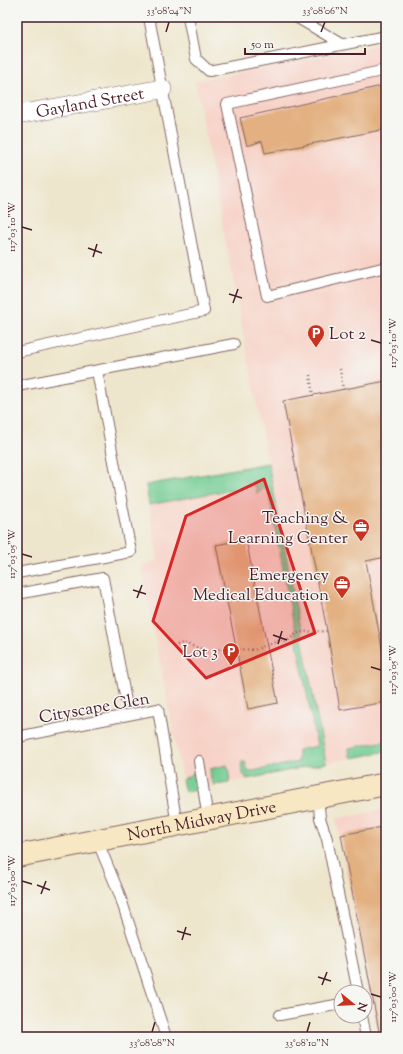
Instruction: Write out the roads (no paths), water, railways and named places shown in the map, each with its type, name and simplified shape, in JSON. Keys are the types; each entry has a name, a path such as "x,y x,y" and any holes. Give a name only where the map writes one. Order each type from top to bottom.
{"street":[{"name":"Gayland Street","path":"17,115 162,89"},
{"name":"North Midway Drive","path":"17,856 386,784"}],"lane":[{"path":"17,352 204,311 149,17"},
{"path":"188,17 196,59 208,71 386,36"},
{"path":"296,17 342,44"},
{"path":"386,70 227,104 267,296 386,267"},
{"path":"17,386 234,344"},
{"path":"17,573 131,552 97,371"},
{"path":"17,594 103,578 126,700"},
{"name":"Cityscape Glen","path":"17,737 158,709 177,825"},
{"path":"199,761 208,819"},
{"path":"318,797 320,818 327,839 356,984"},
{"path":"97,840 119,893 166,1037"},
{"path":"280,1015 333,1005"},
{"path":"364,1024 366,1037"}],"place":[{"name":"Lot 2","path":"316,348"},
{"name":"Teaching & Learning Center","path":"361,542"},
{"name":"Emergency Medical Education","path":"342,599"},
{"name":"Lot 3","path":"231,666"}]}
